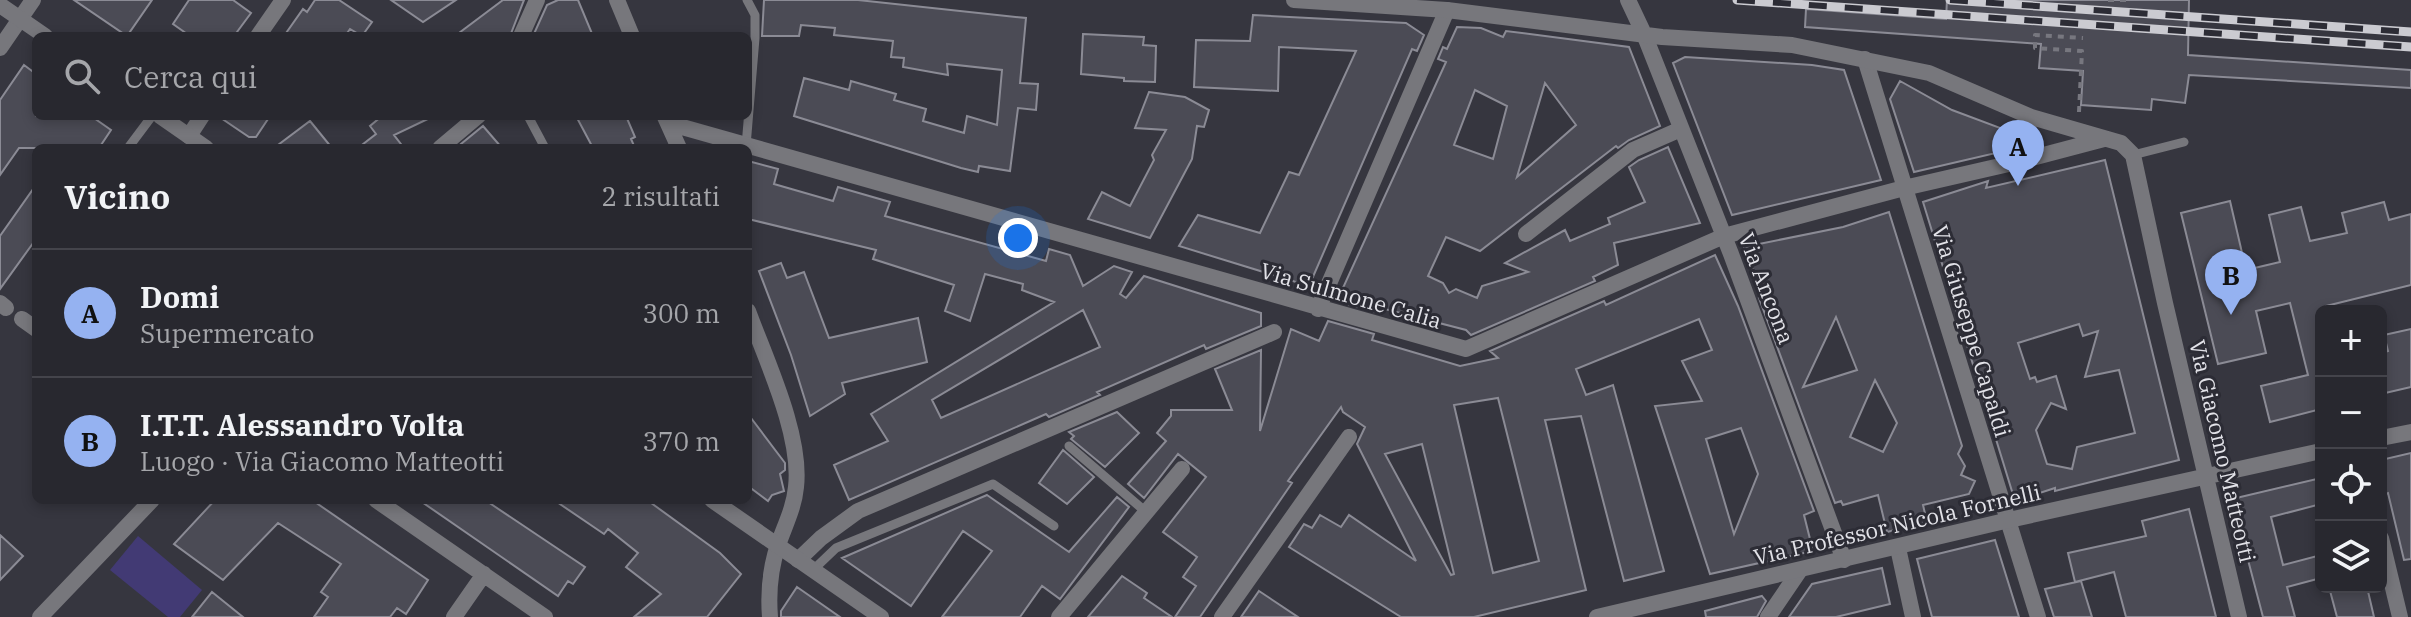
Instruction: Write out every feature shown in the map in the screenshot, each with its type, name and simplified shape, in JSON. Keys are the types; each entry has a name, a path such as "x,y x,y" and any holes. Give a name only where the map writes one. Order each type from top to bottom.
{"street":[{"path":"0,48 33,0"},
{"path":"261,32 283,0"},
{"path":"523,32 537,0"},
{"path":"617,0 630,32"},
{"path":"1294,0 1447,10 1644,34 1792,45 1929,73 2031,117 2121,143 2133,155"},
{"name":"Via Ancona","path":"1628,0 1724,236 1844,560"},
{"path":"0,5 39,32"},
{"path":"1318,309 1447,10"},
{"name":"Via Giuseppe Capaldi","path":"1865,59 2038,617"},
{"path":"2013,163 2031,117"},
{"path":"166,120 200,144"},
{"path":"189,136 199,120"},
{"path":"445,144 473,120"},
{"path":"666,120 677,144"},
{"name":"Via Sulmone Calia","path":"666,120 740,144"},
{"path":"1526,234 1633,150 1681,129"},
{"name":"Via Sulmone Calia","path":"752,148 1466,349 1724,236 2108,138"},
{"name":"Via Giacomo Matteotti","path":"2133,155 2239,617"},
{"path":"752,322 790,426 797,484 791,516 778,546 768,586 770,617"},
{"path":"798,560 821,538 858,511 1274,332"},
{"path":"2387,437 2411,432"},
{"path":"1222,617 1349,437"},
{"name":"Via Professor Nicola Fornelli","path":"1597,617 2009,520 2315,452"},
{"path":"1059,617 1182,469"},
{"path":"40,617 148,504"},
{"path":"382,504 545,617"},
{"path":"718,504 881,617"},
{"path":"1898,548 1913,617"},
{"path":"2387,563 2400,617"},
{"path":"1768,617 1800,570"},
{"path":"454,617 484,574"}],"lane":[{"path":"747,0 755,15 752,74"},
{"path":"131,144 149,120"},
{"path":"530,120 543,144"},
{"path":"746,144 748,120"},
{"path":"2133,155 2184,142"},
{"path":"1069,446 1146,512"},
{"path":"813,570 836,548 993,484 1054,526"}],"path":[{"path":"2108,0 2130,0"},
{"path":"2078,131 2082,51 2035,48 2035,35 2083,38"}],"shaded area":[{"path":"138,536 202,590 180,617 168,617 110,570"}],"building":[{"path":"74,0 152,0 130,32 121,32"},
{"path":"189,0 233,0 251,13 237,32 184,32 173,24"},
{"path":"315,0 339,0 372,22 365,32 350,29 348,32 287,32 303,9 307,12"},
{"path":"391,0 456,0 423,22"},
{"path":"503,0 524,0 512,32 460,32"},
{"path":"558,0 578,0 591,32 535,32 547,5"},
{"path":"764,0 858,0 1026,18 1020,83 1038,84 1036,110 1018,108 1010,171 979,166 978,172 961,168 794,116 804,78 849,90 851,81 896,94 894,100 926,109 923,121 964,133 967,116 997,125 1002,70 947,64 948,75 903,67 904,58 891,57 893,41 834,35 835,28 801,25 799,36 762,36"},
{"path":"1947,0 2189,0 2188,55 2411,70 2411,88 2189,75 2185,103 2152,99 2151,110 2081,105 2083,71 2039,68 2041,44 1805,27 1806,9 1946,19"},
{"path":"1253,15 1406,23 1424,35 1417,51 1412,49 1309,286 1179,246 1198,215 1260,233 1289,172 1299,175 1356,51 1279,47 1278,91 1194,87 1196,40 1250,41"},
{"path":"1457,27 1481,28 1503,37 1506,31 1629,47 1660,126 1618,148 1616,146 1480,251 1446,237 1428,276 1443,283 1449,293 1456,289 1477,298 1482,286 1528,272 1505,263 1565,230 1570,241 1610,224 1608,218 1645,202 1629,167 1668,147 1700,223 1614,243 1618,265 1593,277 1595,281 1471,335 1466,330 1381,308 1379,313 1337,301 1446,62 1438,59 1443,47 1447,49","holes":["1545,83 1576,125 1517,177","1475,90 1507,106 1493,159 1454,145"]},
{"path":"1083,34 1144,37 1143,45 1156,46 1155,82 1081,74"},
{"path":"1685,57 1844,70 1881,180 1732,215 1673,63"},
{"path":"24,65 32,71 32,120 97,120 111,130 102,144 32,144 32,148 19,148 0,175 0,100"},
{"path":"1900,81 1952,110 2003,129 1996,153 1914,172 1890,99"},
{"path":"1149,92 1185,97 1209,110 1204,127 1197,126 1192,159 1150,238 1088,219 1102,192 1130,206 1154,160 1152,155 1166,130 1135,128"},
{"path":"224,120 267,120 256,137 249,137"},
{"path":"377,120 426,120 394,135 401,144 363,144 376,134 370,126"},
{"path":"578,120 628,120 635,137 631,139 633,144 591,144"},
{"path":"310,121 329,144 279,144"},
{"path":"483,126 499,144 461,144"},
{"path":"2105,160 2179,460 2055,491 2055,488 2015,501 1923,202 1988,181 1986,188","holes":["2079,324 2083,336 2098,331 2085,377 2119,370 2135,433 2077,447 2072,469 2047,464 2036,430 2051,403 2066,409 2056,376 2037,382 2035,377 2030,379 2018,343"]},
{"path":"752,162 778,169 774,184 833,201 838,187 890,202 885,216 1046,261 1049,249 1070,255 1083,286 1114,266 1132,272 1120,294 1126,298 1144,276 1261,313 1261,326 1206,349 1204,345 1097,392 1100,395 1049,417 1046,414 849,500 834,465 888,441 871,414 1054,302 1022,290 1023,284 985,274 970,321 945,311 954,285 873,259 876,250 752,220","holes":["1083,310 1100,347 941,418 932,400"]},
{"path":"32,191 32,245 0,289 0,236"},
{"path":"2230,201 2246,270 2280,262 2269,215 2301,207 2310,241 2347,233 2342,213 2384,202 2389,220 2411,214 2411,285 2330,305 2315,305 2315,411 2270,422 2261,386 2308,375 2290,303 2256,311 2266,353 2218,364 2181,213"},
{"path":"1889,212 1962,446 1958,454 1965,466 1961,475 1975,481 1969,494 1923,505 1927,522 1887,532 1878,495 1843,505 1841,501 1835,503 1759,298 1763,296 1744,247 1843,227","holes":["1836,317 1857,370 1803,387","1875,380 1897,423 1883,452 1850,437"]},
{"path":"1715,255 1738,306 1814,511 1804,515 1813,551 1710,574 1655,406 1702,401 1682,361 1712,350 1699,319 1576,369 1586,395 1613,385 1664,571 1624,581 1581,416 1545,420 1586,590 1474,617 1401,617 1289,547 1304,524 1312,528 1320,515 1341,527 1349,515 1416,561 1357,444 1365,427 1343,412 1341,407 1288,481 1292,483 1200,617 1175,617 1196,586 1183,577 1197,557 1163,532 1206,477 1178,454 1144,498 1128,484 1166,441 1157,433 1171,416 1171,410 1232,410 1215,369 1261,350 1260,431 1291,329 1319,341 1328,321 1374,334 1372,340 1460,366 1498,358 1490,351 1604,301 1606,305","holes":["1498,398 1539,561 1493,573 1454,405","1741,428 1758,474 1734,534 1706,439","1422,444 1454,574 1451,575 1385,454"]},
{"path":"781,263 787,278 804,272 829,338 918,318 927,362 842,383 845,394 810,416 759,271"},
{"path":"2411,329 2411,387 2387,393 2388,351 2387,334"},
{"path":"1117,412 1139,433 1105,467 1071,439 1074,436 1069,432"},
{"path":"752,419 785,463 785,470 780,474 784,491 772,495 768,501 752,489"},
{"path":"1063,450 1094,477 1067,504 1039,483"},
{"path":"2411,453 2411,559 2404,560 2387,493 2387,459"},
{"path":"2315,479 2315,506 2271,517 2283,565 2315,557 2315,580 2287,587 2295,617 2263,617 2232,499"},
{"path":"987,495 1069,552 1117,497 1129,507 1060,599 1042,586 1020,617 942,617 992,551 963,531 911,606 842,558"},
{"path":"211,504 318,504 428,580 406,614 397,608 390,617 314,617 328,597 321,592 341,564 278,523 223,580 174,544"},
{"path":"425,504 491,504 585,567 573,584 568,581 558,596"},
{"path":"560,504 653,504 720,553 741,574 707,617 634,617 661,594 626,567 638,553 608,529 604,534"},
{"path":"2189,509 2216,617 2126,617 2114,572 2075,582 2068,553 2146,536 2142,521"},
{"path":"0,535 23,556 0,580"},
{"path":"1995,540 2019,617 1932,617 1917,559"},
{"path":"1882,568 1890,604 1836,617 1789,617 1812,584"},
{"path":"1122,576 1147,593 1144,598 1172,617 1088,617"},
{"path":"2081,581 2092,617 2054,617 2045,589"},
{"path":"797,587 840,617 781,617 781,611"},
{"path":"1259,591 1298,617 1241,617"},
{"path":"212,592 243,617 192,617"},
{"path":"2331,593 2368,593 2374,617 2337,617"},
{"path":"1762,596 1766,601 1757,617 1706,617 1705,611"}],"railway":[{"path":"1737,0 2411,47"},
{"path":"1950,0 2411,32"}],"place":[{"name":"Domi","path":"2018,186"},
{"name":"I.T.T. Alessandro Volta","path":"2231,315"}]}
